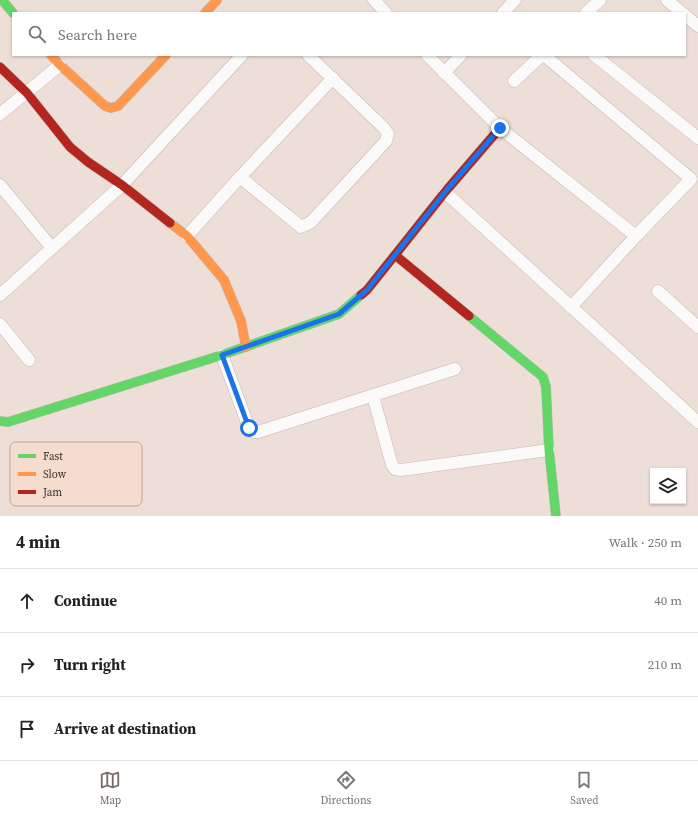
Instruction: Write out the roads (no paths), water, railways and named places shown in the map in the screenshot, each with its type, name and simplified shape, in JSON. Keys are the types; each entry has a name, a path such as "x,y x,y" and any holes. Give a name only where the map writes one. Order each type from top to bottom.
{"street":[{"path":"206,12 217,0"},
{"path":"374,0 385,12"},
{"path":"504,12 515,0"},
{"path":"587,12 600,0"},
{"path":"667,0 681,12"},
{"path":"1,1 13,12"},
{"path":"686,16 698,26"},
{"path":"51,56 105,106 111,108 118,106 165,56"},
{"path":"0,295 122,185 241,56"},
{"path":"240,177 301,227 311,222 386,141 388,134 384,128 309,56"},
{"path":"428,56 500,128 636,236"},
{"path":"444,73 460,56"},
{"path":"514,81 542,56"},
{"path":"544,56 694,175 571,307"},
{"path":"595,56 698,138"},
{"path":"0,114 60,65"},
{"path":"0,66 26,93 70,147 88,162 122,185 187,236 224,280 241,321 246,347"},
{"path":"187,236 333,78"},
{"path":"0,421 8,422 222,355 339,314 367,290 445,192 500,128"},
{"path":"0,186 52,248"},
{"path":"445,192 698,422"},
{"path":"395,255 543,377 546,387 549,450 556,516"},
{"path":"658,291 698,327"},
{"path":"0,324 29,360"},
{"path":"222,355 249,428 253,432 258,432 455,369"},
{"path":"373,396 392,465 395,470 549,450"}]}
